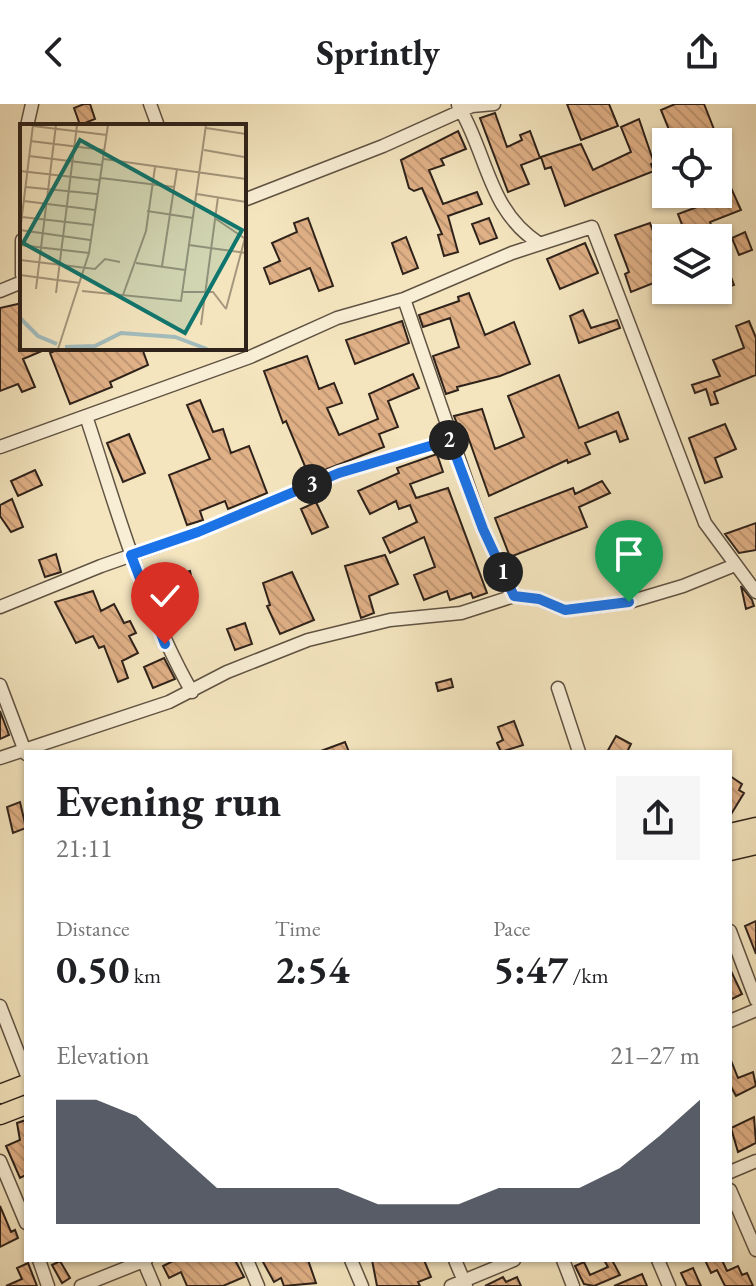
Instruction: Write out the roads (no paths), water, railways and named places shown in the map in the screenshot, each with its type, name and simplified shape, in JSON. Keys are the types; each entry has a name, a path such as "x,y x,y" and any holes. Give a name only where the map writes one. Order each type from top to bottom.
{"highway":[{"path":"732,833 756,827"},
{"path":"732,851 756,845"},
{"path":"0,1094 24,1085"},
{"path":"0,1115 24,1106"}],"street":[{"path":"27,124 32,104"},
{"path":"150,104 157,124"},
{"path":"246,199 383,146 459,107 494,104"},
{"path":"459,107 492,188 518,230 540,244"},
{"path":"0,447 250,357 337,318 404,299 540,244 592,227 705,523 756,592"},
{"path":"0,291 20,283"},
{"path":"404,299 450,440 483,529 514,596"},
{"path":"246,348 250,357"},
{"path":"86,416 131,555 165,644 192,692"},
{"path":"0,607 198,532 339,473 450,440"},
{"path":"31,750 192,692 227,672 308,640 390,620 461,613 514,596 539,599 565,610 616,603 683,586 735,565"},
{"path":"0,685 24,750"},
{"path":"558,688 578,750"},
{"path":"0,758 24,752"},
{"path":"732,936 756,1000"},
{"path":"0,1006 24,1068"},
{"path":"732,1020 756,1010"},
{"path":"0,1161 24,1218"},
{"path":"732,1171 756,1161"},
{"path":"732,1195 756,1250"},
{"path":"40,1262 48,1286"},
{"path":"81,1286 139,1262"},
{"path":"145,1262 154,1286"},
{"path":"248,1262 258,1286"},
{"path":"352,1262 362,1286"},
{"path":"456,1262 465,1283"},
{"path":"451,1286 465,1283 510,1262"},
{"path":"564,1262 573,1286"},
{"path":"659,1262 669,1286"}]}
